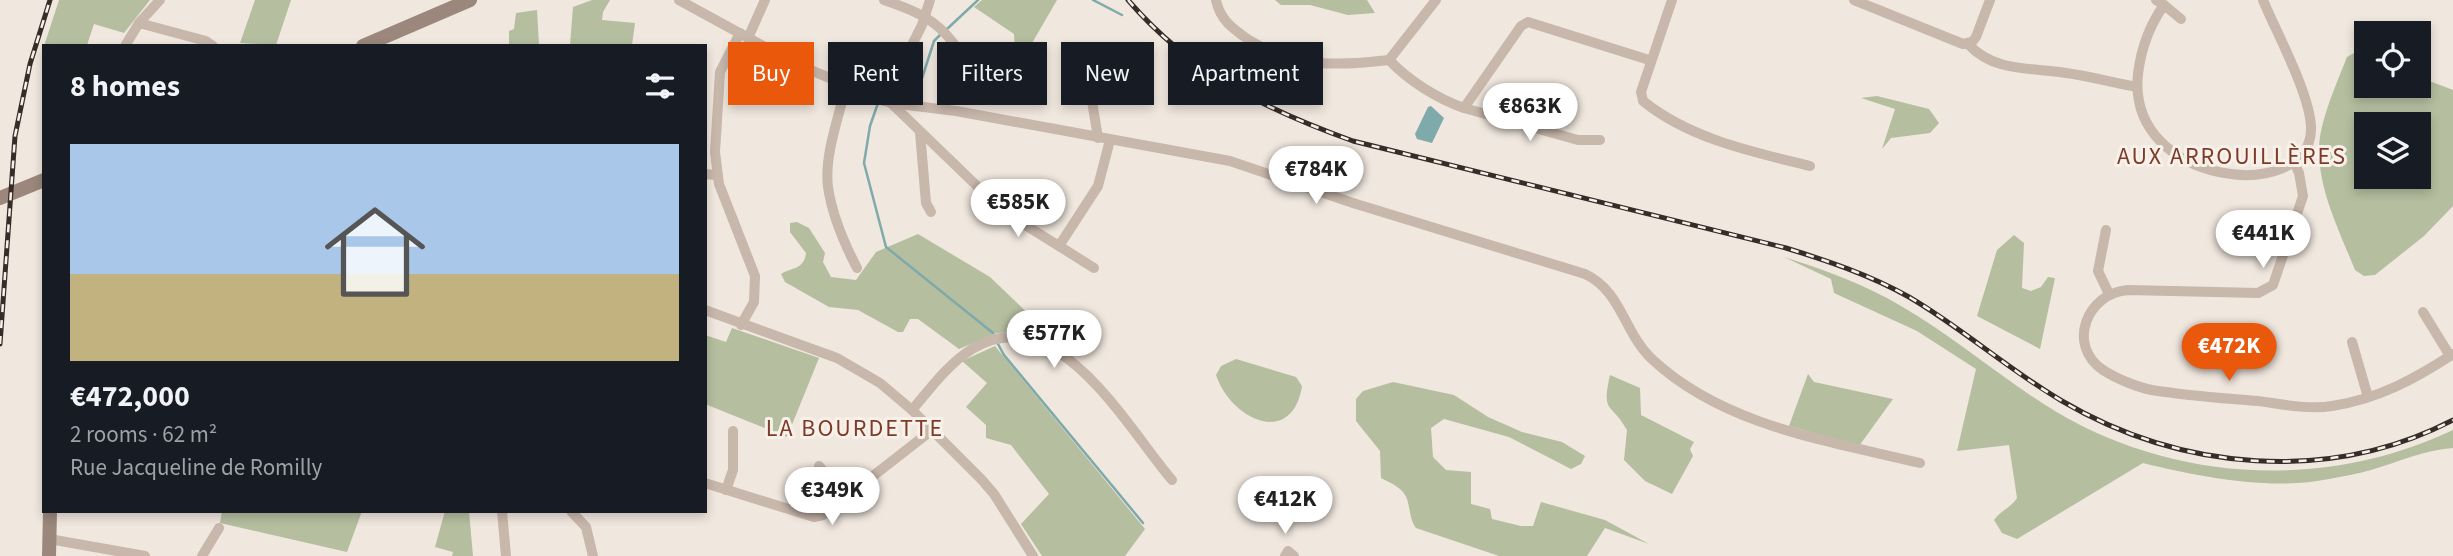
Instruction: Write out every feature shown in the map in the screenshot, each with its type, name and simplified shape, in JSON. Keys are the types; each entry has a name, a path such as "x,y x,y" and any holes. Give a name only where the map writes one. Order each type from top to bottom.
{"main road":[{"path":"383,41 463,1"},
{"path":"5,197 42,181"},
{"path":"48,556 50,513"}],"street":[{"path":"126,44 139,23 160,0"},
{"path":"679,0 798,65 828,78"},
{"path":"741,325 754,302 755,276 711,174 715,152 719,76 723,62 759,18 765,0"},
{"path":"884,0 924,14 943,29 953,42"},
{"path":"914,42 930,0"},
{"path":"1216,0 1222,17 1231,27 1280,56 1307,63 1349,65 1390,60 1436,0"},
{"path":"1672,0 1641,92 1643,101 1692,131 1810,166"},
{"path":"1854,0 1958,43 1968,44 1987,59 2012,68 2065,72 2137,87"},
{"path":"1968,44 1976,37 1990,0"},
{"path":"2181,19 2160,2 2143,46 2137,87 2139,105 2152,132 2166,148 2188,162 2213,171 2238,175 2276,171 2294,162 2309,144 2309,114 2263,0"},
{"path":"1464,108 1521,26 1528,22 1646,59"},
{"path":"139,23 210,44"},
{"path":"1390,60 1398,69 1431,92 1464,108 1578,140 1600,140"},
{"path":"842,105 830,159 828,185 845,244 857,268"},
{"path":"891,105 1004,212 1094,268"},
{"path":"911,105 1230,161 1364,206 1585,274 1607,288 1650,358 1699,393 1789,431 1920,463"},
{"path":"1093,105 1098,138"},
{"path":"920,132 926,203 931,212"},
{"path":"1059,246 1098,186 1110,140"},
{"path":"2294,162 2300,173 2303,196 2273,285 2258,293 2128,290 2109,293 2089,314 2084,329 2084,344 2092,359 2102,369 2138,386 2167,392 2331,407 2399,387 2451,355 2423,312"},
{"path":"1009,230 1016,219"},
{"path":"2106,230 2098,271 2109,293"},
{"path":"707,311 852,365 880,383 912,410 994,494 1032,556"},
{"path":"912,410 950,367 975,347 1009,337 1030,338 1052,349 1107,395 1172,480"},
{"path":"2352,342 2368,397"},
{"path":"707,484 814,517 823,515 932,430"},
{"path":"726,490 733,470 733,431"},
{"path":"819,466 845,497"},
{"path":"502,513 506,556"},
{"path":"574,513 586,527 593,556"},
{"path":"202,556 219,528"},
{"path":"49,538 145,556"},
{"path":"1285,556 1287,551 1294,556"}],"green space":[{"path":"59,0 150,0 124,33 94,24 87,44 45,44"},
{"path":"255,0 291,0 276,44 240,43"},
{"path":"592,0 610,0 602,20 635,23 632,44 570,44 573,7"},
{"path":"982,0 1057,0 1033,42 1014,42 1014,34 974,7"},
{"path":"1275,0 1367,0 1375,13 1348,15 1310,5 1281,5"},
{"path":"537,10 539,44 509,44 509,31 514,29 516,13"},
{"path":"2354,53 2354,98 2431,98 2431,82 2453,90 2453,206 2424,236 2375,275 2364,276 2355,270 2331,211 2320,166 2319,150 2329,103 2347,57"},
{"path":"1877,96 1929,109 1939,123 1930,133 1891,138 1882,149 1895,109 1861,98"},
{"path":"797,222 809,228 825,253 823,262 831,277 856,280 876,252 918,234 990,277 1038,323 1030,328 1033,331 997,333 959,349 918,319 910,319 903,332 898,332 858,310 829,307 785,282 781,274 800,265 805,258 806,253 790,232 790,223"},
{"path":"2014,235 2024,243 2022,288 2031,291 2041,287 2048,277 2055,278 2040,349 1977,316 1997,250"},
{"path":"1784,257 1844,278 1887,298 1921,318 2055,411 2101,435 2150,453 2200,464 2252,470 2303,469 2355,462 2405,449 2453,430 2453,448 2421,454 2355,474 2284,484 2236,481 2143,463 2017,539 2002,533 1994,520 2017,498 2009,445 1957,451 1976,369 1917,331 1834,293 1831,279"},
{"path":"732,328 819,358 787,437 707,405 707,336 726,342"},
{"path":"995,346 1145,529 1125,556 1042,556 1021,524 1049,494 1011,445 986,438 986,425 966,407 987,383 962,361"},
{"path":"1236,359 1296,377 1302,386 1296,405 1286,417 1274,422 1261,421 1247,415 1234,404 1216,375 1221,366"},
{"path":"1808,374 1814,382 1893,399 1859,446 1789,426"},
{"path":"1610,375 1640,388 1641,415 1694,442 1690,449 1693,456 1672,494 1645,481 1624,460 1627,430 1607,403"},
{"path":"1393,382 1454,395 1488,417 1522,432 1562,442 1585,456 1581,464 1571,469 1509,437 1444,419 1431,428 1433,457 1446,470 1471,472 1471,504 1490,509 1492,519 1533,526 1541,502 1605,520 1649,544 1605,528 1587,556 1499,556 1416,528 1404,494 1397,486 1381,478 1380,451 1356,421 1356,399 1363,391"},
{"path":"222,513 361,513 347,552 220,523"},
{"path":"444,513 469,513 473,556 452,556 453,552 435,547"}],"water":[{"path":"1431,106 1444,118 1432,143 1417,139 1415,134 1428,107"}],"waterway":[{"path":"947,29 978,0"},
{"path":"1093,0 1122,15"},
{"path":"923,75 934,41 942,33"},
{"path":"877,105 870,126 864,163 886,247 993,333"},
{"path":"998,344 1004,355 1143,523"}],"railway":[{"path":"0,344 15,136 30,64 50,0"},
{"path":"1128,0 1152,26 1203,68 1259,102 1289,116 1353,141 1786,248 1849,269 1894,289 1929,309 2062,401 2108,425 2156,442 2206,455 2256,461 2307,461 2357,454 2406,440 2453,420"}],"district":[{"name":"AUX ARROUILLÈRES","path":"2232,156"},
{"name":"LA BOURDETTE","path":"855,428"}]}
